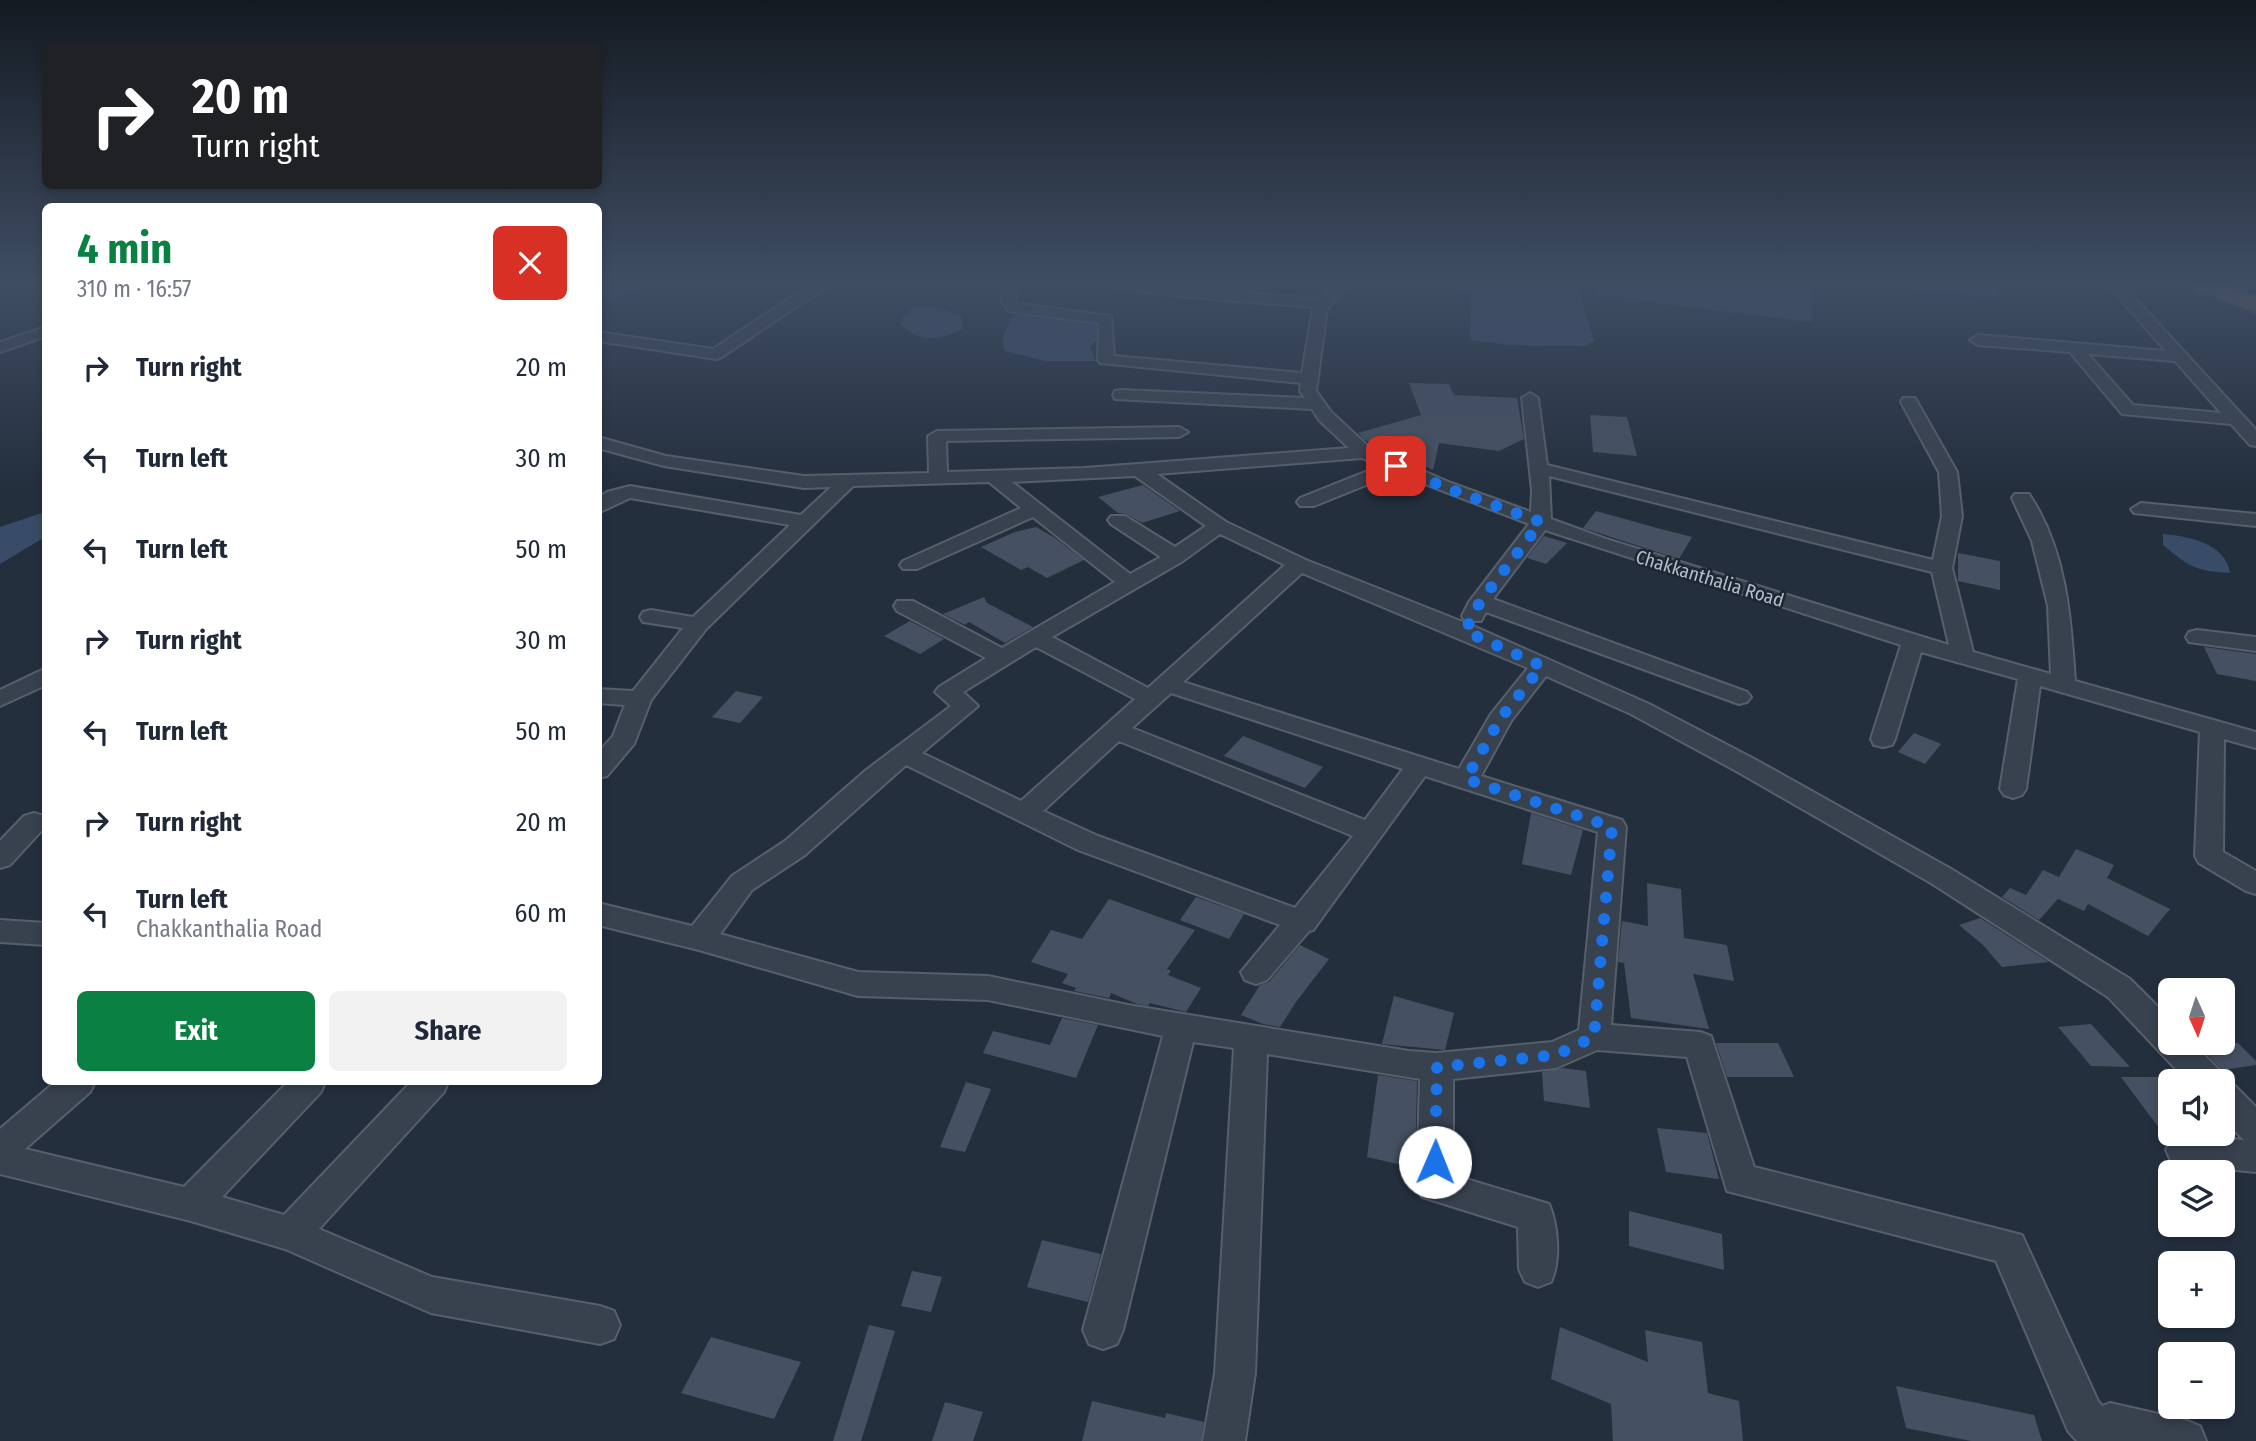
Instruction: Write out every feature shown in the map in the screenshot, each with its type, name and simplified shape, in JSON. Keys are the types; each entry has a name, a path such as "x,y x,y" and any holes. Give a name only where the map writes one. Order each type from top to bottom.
{"street":[{"path":"699,351 716,354 720,351"},
{"path":"1106,351 1106,360 1310,379"},
{"name":"Chakkanthalia Road","path":"1314,351 1308,391 1325,416 1364,452 1444,487 1599,543 1913,642 2256,740"},
{"path":"2078,351 2127,410 2237,419"},
{"path":"2114,351 2182,357"},
{"path":"2177,351 2256,441"},
{"path":"1121,395 1317,404"},
{"path":"1465,631 1480,602 1541,522 1530,398"},
{"path":"1909,402 1948,472 1952,516 1942,568 1963,656"},
{"path":"938,478 937,436 1179,432"},
{"path":"602,443 664,461 804,482 1138,469 1364,452"},
{"path":"1307,502 1396,466"},
{"path":"1538,468 1942,568"},
{"path":"1138,469 1219,526 1299,564 1465,631 1652,716 1941,876 2119,988 2158,1028"},
{"path":"993,476 1129,583"},
{"path":"602,765 625,738 639,699 698,624 847,482"},
{"path":"602,504 614,496 630,492 806,522"},
{"path":"2022,498 2042,541 2059,606 2063,685"},
{"path":"910,565 1036,508"},
{"path":"2141,509 2256,520"},
{"path":"1118,520 1176,557"},
{"path":"699,939 742,883 795,848 874,777 966,706 947,692 1082,609 1176,557 1219,526"},
{"path":"1024,813 1299,564"},
{"path":"1480,602 1739,697"},
{"path":"905,606 1002,657"},
{"path":"651,617 698,624"},
{"path":"2197,637 2256,644"},
{"path":"1037,638 1158,691 1466,779 1612,827 1594,1037"},
{"path":"1883,739 1913,642"},
{"path":"1466,779 1500,719 1542,666"},
{"path":"2013,789 2030,676"},
{"path":"0,699 42,677"},
{"path":"602,696 639,699"},
{"path":"2212,728 2209,856 2256,884"},
{"path":"1114,730 1371,833"},
{"path":"904,754 1088,843 1303,922"},
{"path":"1256,972 1303,922 1419,765"},
{"path":"0,858 34,822"},
{"path":"602,915 858,984 988,988 1181,1027 1437,1067 1556,1055 1594,1037 1700,1045 1740,1180 2009,1247 2083,1416 2100,1439 2110,1424 2185,1441"},
{"path":"0,931 42,934"},
{"path":"1103,1330 1181,1027"},
{"path":"1224,1441 1236,1373 1251,1038"},
{"path":"2183,1055 2197,1069"},
{"path":"1437,1067 1435,1186 1536,1216 1538,1269"},
{"path":"0,1150 75,1085"},
{"path":"191,1205 306,1085"},
{"path":"290,1234 429,1085"},
{"path":"2235,1108 2256,1130"},
{"path":"2183,1150 2256,1157"},
{"path":"0,1160 191,1205 290,1234 431,1295 600,1325"}],"water":[{"path":"1006,351 1092,351 1096,361 1045,361"},
{"path":"42,513 42,539 0,564 0,527"},
{"path":"2163,534 2194,539 2213,548 2227,563 2230,573 2209,571 2187,563 2163,545"}],"building":[{"path":"1409,383 1449,384 1454,395 1517,398 1524,439 1499,451 1439,443 1433,470 1365,440 1358,433 1421,415"},
{"path":"1590,415 1627,417 1637,456 1593,452"},
{"path":"1143,485 1180,511 1142,523 1126,514 1118,513 1098,497"},
{"path":"1596,511 1692,537 1679,559 1583,528"},
{"path":"1036,527 1084,560 1047,578 1028,567 1021,570 981,547 1015,532"},
{"path":"1544,536 1567,543 1546,564 1527,558"},
{"path":"1958,553 2000,561 2000,590 1958,581"},
{"path":"984,597 987,603 1033,627 1005,643 969,622 965,625 943,614"},
{"path":"910,621 944,639 920,654 884,636"},
{"path":"2204,647 2256,654 2256,681 2217,674"},
{"path":"736,691 763,697 740,723 712,717"},
{"path":"1914,733 1941,744 1925,764 1898,752"},
{"path":"1243,736 1323,767 1305,788 1224,756"},
{"path":"1531,813 1583,830 1571,875 1522,864"},
{"path":"2076,849 2114,865 2107,878 2170,909 2148,936 2088,904 2084,911 2058,899 2039,920 2002,897 2010,888 2026,895 2043,870 2059,877"},
{"path":"1647,883 1681,889 1684,938 1727,945 1734,981 1693,974 1709,1029 1631,1018 1624,963 1618,962 1622,921 1648,926"},
{"path":"1196,897 1244,914 1229,939 1180,920"},
{"path":"1109,899 1195,930 1167,969 1171,971 1168,975 1201,988 1186,1012 1150,1003 1148,1006 1137,1004 1111,993 1109,998 1074,991 1076,988 1062,983 1068,974 1031,962 1051,930 1082,939"},
{"path":"1980,918 2049,962 2002,967 1983,945 1959,925"},
{"path":"1300,945 1329,959 1280,1027 1263,1024 1241,1015 1260,985 1269,982"},
{"path":"1394,996 1454,1013 1445,1050 1382,1044"},
{"path":"1062,1018 1098,1025 1076,1078 983,1053 993,1031 1050,1045"},
{"path":"2091,1024 2130,1067 2091,1066 2058,1027"},
{"path":"1716,1043 1778,1043 1794,1077 1727,1077"},
{"path":"2235,1043 2256,1061 2256,1065 2221,1069 2208,1055 2235,1055"},
{"path":"1563,1068 1586,1071 1590,1108 1544,1101 1542,1072"},
{"path":"1378,1075 1417,1081 1415,1168 1367,1157"},
{"path":"2121,1077 2158,1077 2158,1127"},
{"path":"966,1082 991,1089 965,1152 940,1147"},
{"path":"1657,1128 1707,1133 1719,1179 1666,1172"},
{"path":"1629,1211 1722,1234 1724,1270 1629,1246"},
{"path":"1042,1240 1101,1254 1088,1302 1027,1287"},
{"path":"912,1271 942,1277 931,1312 901,1306"},
{"path":"869,1325 895,1331 861,1441 833,1441"},
{"path":"1560,1327 1648,1362 1645,1330 1702,1342 1708,1393 1739,1401 1743,1441 1613,1441 1611,1404 1551,1379"},
{"path":"711,1337 801,1362 774,1419 681,1393"},
{"path":"1896,1386 2034,1415 2042,1441 1971,1441 1906,1428"},
{"path":"1092,1401 1165,1418 1166,1413 1204,1422 1201,1441 1082,1441"},
{"path":"945,1402 983,1412 973,1441 932,1441"}],"route":[{"path":"1396,466 1444,487 1541,522 1480,602 1465,631 1542,666 1500,719 1466,779 1612,827 1594,1037 1556,1055 1437,1067 1435,1162"}]}
